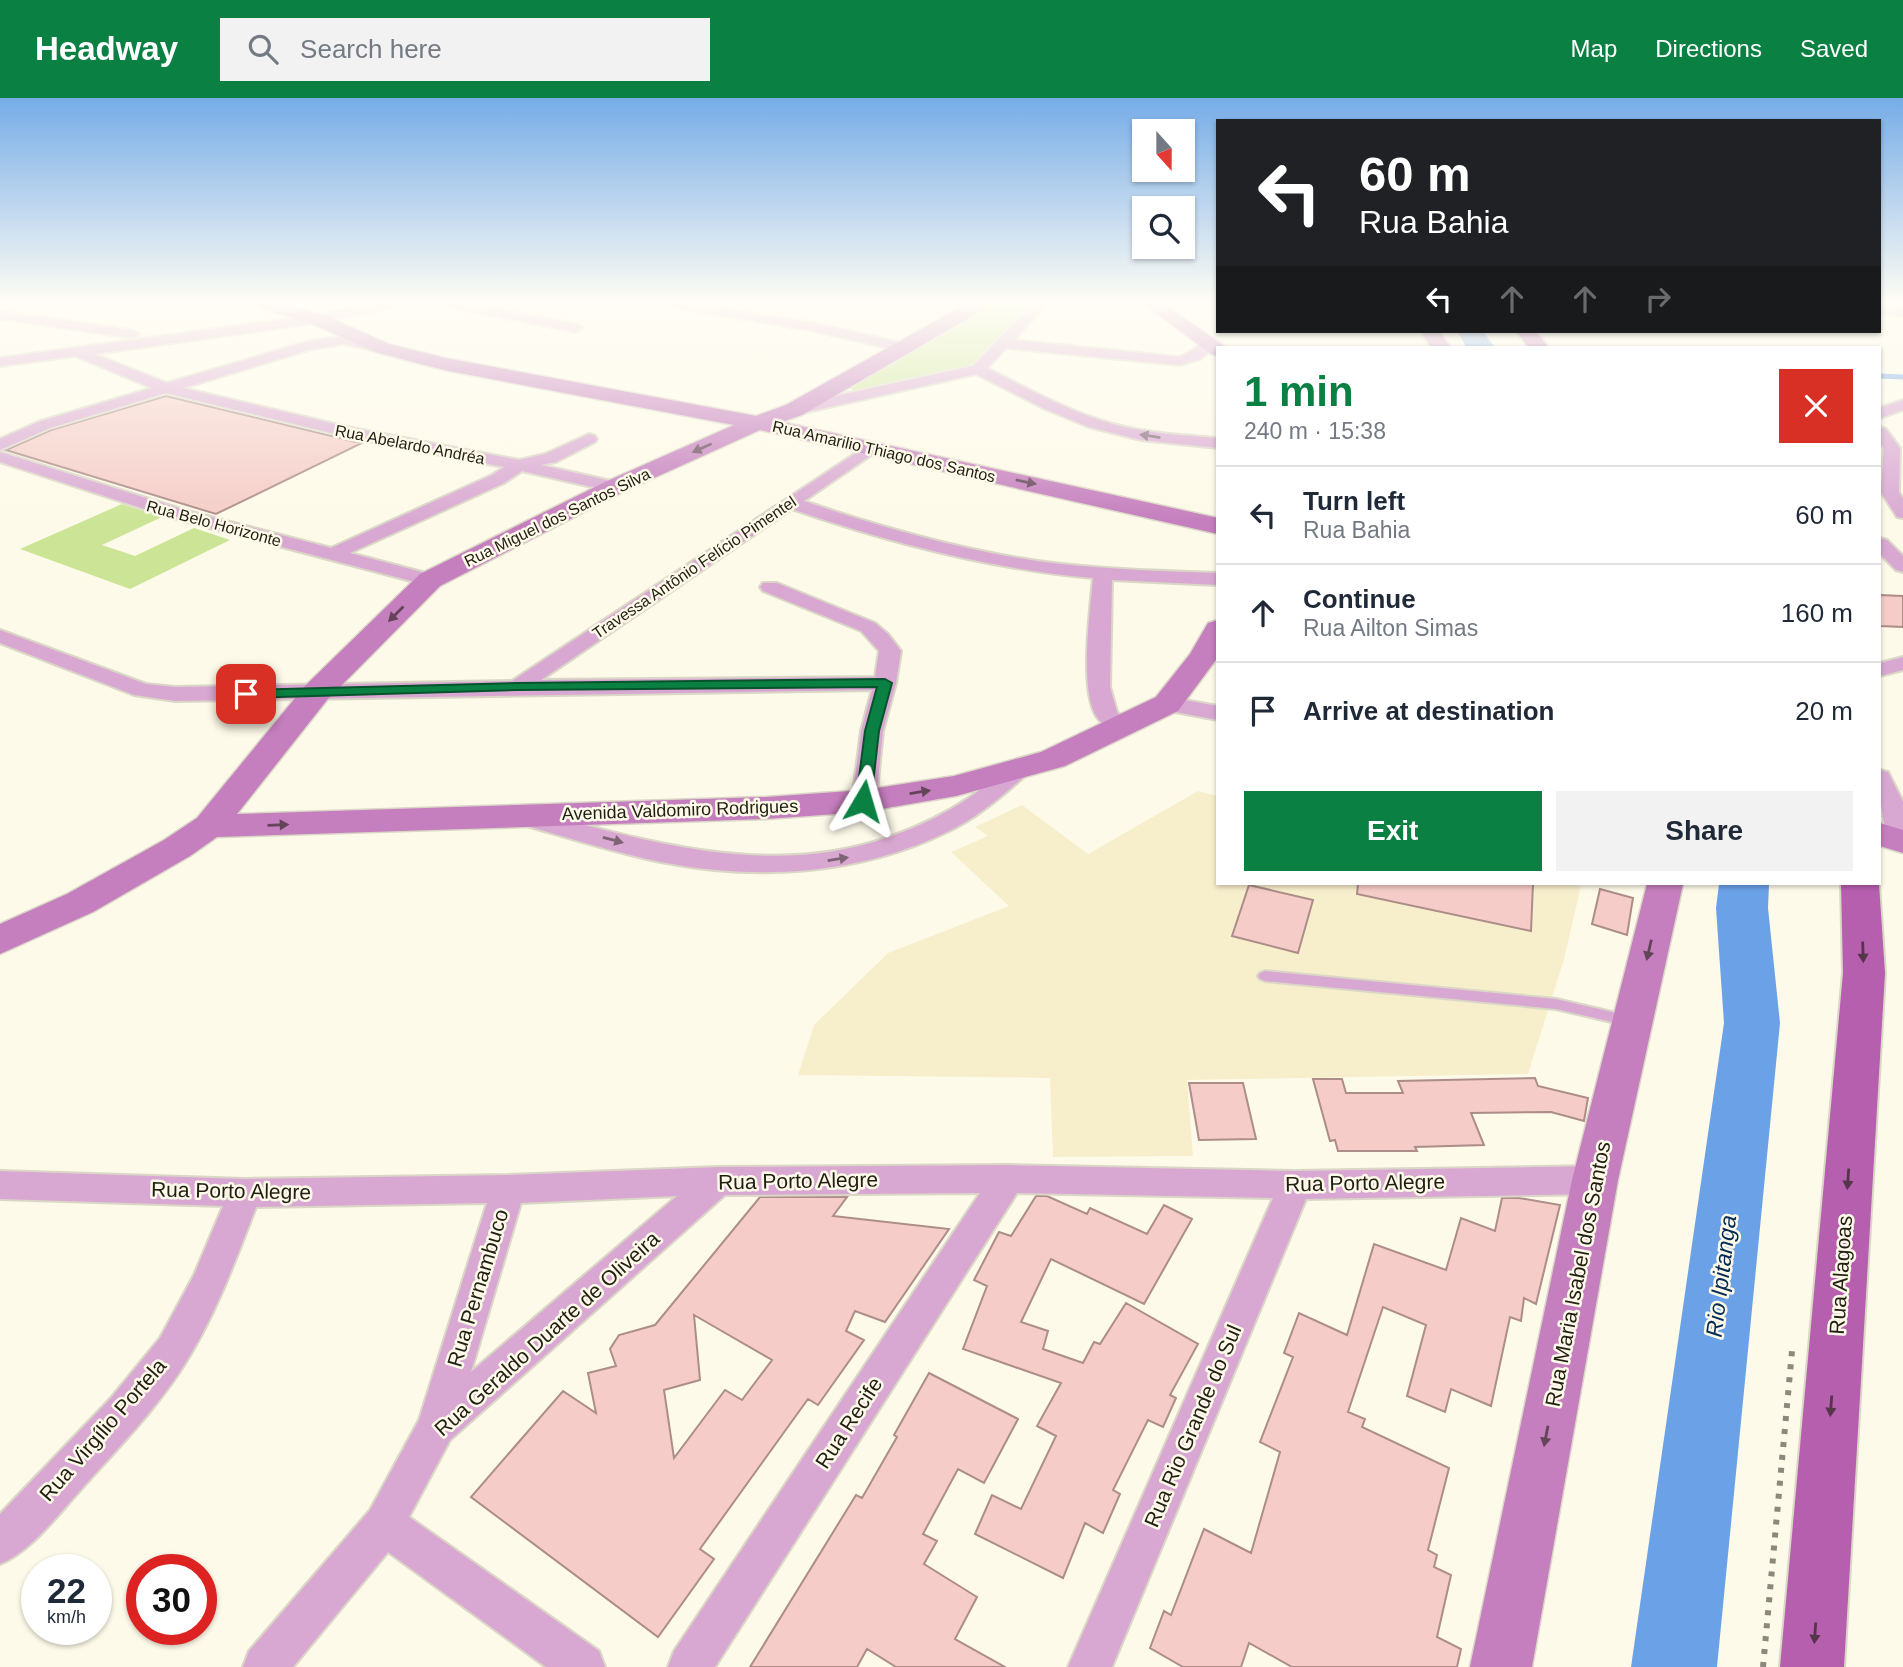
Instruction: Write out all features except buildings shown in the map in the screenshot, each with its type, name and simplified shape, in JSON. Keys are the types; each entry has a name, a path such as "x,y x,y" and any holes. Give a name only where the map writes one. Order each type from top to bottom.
{"main road":[{"name":"Rua Alagoas","path":"1812,1667 1864,973 1860,885"}],"street":[{"name":"Rua Abelardo Andréa","path":"139,377 165,388 352,433 519,465 614,487"},
{"path":"0,445 44,425 202,377"},
{"name":"Rua Amarilio Thiago dos Santos","path":"514,377 758,423 1216,526"},
{"name":"Rua Miguel dos Santos Silva","path":"0,940 79,903 177,848 209,826 316,693 430,580 614,487 758,423 794,410 850,377"},
{"path":"794,410 942,377"},
{"path":"994,377 1053,407 1095,424 1154,438 1216,443"},
{"path":"838,384 843,391 859,396"},
{"path":"1881,413 1903,405"},
{"path":"1881,433 1892,448 1890,492 1903,513"},
{"path":"331,555 498,479 519,465 550,458 589,439"},
{"name":"Travessa Antônio Felício Pimentel","path":"517,687 871,448"},
{"name":"Rua Belo Horizonte","path":"0,457 138,502 430,580"},
{"path":"791,503 872,531 999,560 1103,573 1216,579"},
{"path":"1881,545 1903,566"},
{"path":"1103,573 1098,657 1102,707 1106,715 1122,728"},
{"path":"770,587 850,618 881,638 890,651 885,683 872,731 863,801"},
{"name":"Avenida Valdomiro Rodrigues","path":"209,826 766,808 863,801 956,786 1054,759 1167,704 1204,656 1216,633"},
{"path":"0,636 142,690 175,694 885,683"},
{"path":"1881,670 1903,663"},
{"path":"1167,704 1216,713"},
{"path":"523,817 663,854 723,862 792,864 840,859 888,848 949,822 1000,787 1017,771"},
{"path":"1881,779 1898,818 1895,839"},
{"name":"Rua Maria Isabel dos Santos","path":"1501,1667 1595,1180 1665,885"},
{"name":"Rua Porto Alegre","path":"0,1185 245,1193 508,1189 719,1181 1008,1179 1295,1185 1595,1180"},
{"name":"Rua Recife","path":"690,1667 1008,1179"},
{"name":"Rua Geraldo Duarte de Oliveira","path":"265,1667 384,1524 436,1427 719,1181"},
{"name":"Rua Rio Grande do Sul","path":"1090,1667 1295,1185"},
{"name":"Rua Pernambuco","path":"436,1427 508,1189"},
{"name":"Rua Virgílio Portela","path":"0,1543 46,1498 124,1412 173,1350 209,1282 245,1193"},
{"path":"384,1524 583,1667"}],"lane":[{"path":"1265,976 1556,1004 1632,1022"}],"shaded area":[{"path":"1198,791 1216,796 1216,885 1581,886 1564,959 1528,1074 1187,1080 1193,1156 1053,1157 1050,1078 798,1075 814,1025 888,953 1009,906 951,852 988,836 975,827 1022,805 1088,854"}],"green space":[{"path":"862,377 924,377 858,391 844,387"},
{"path":"122,504 162,517 102,545 135,556 194,528 230,540 130,589 20,549"}],"waterway":[{"name":"Rio Ipitanga","path":"1674,1667 1752,1023 1742,908 1744,885"}],"route":[{"path":"246,694 517,687 885,683 872,731 863,801"}]}
